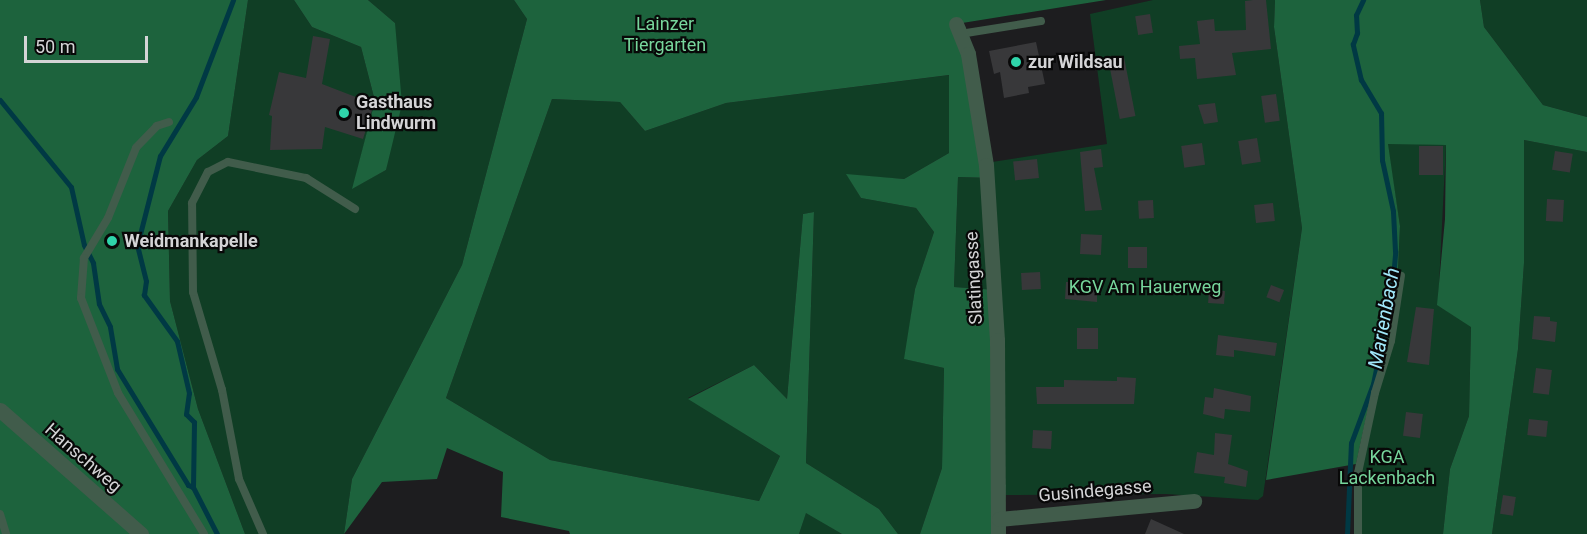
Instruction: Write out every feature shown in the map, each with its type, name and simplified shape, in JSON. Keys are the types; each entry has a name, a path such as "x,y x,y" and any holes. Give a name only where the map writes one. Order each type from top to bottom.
{"street":[{"name":"Slatingasse","path":"958,29 968,54 986,165 997,340 999,526"},
{"name":"Hanschweg","path":"0,410 141,534"},
{"name":"Gusindegasse","path":"999,526 1194,501"}],"lane":[{"path":"958,29 1041,21"},
{"path":"169,123 157,126 136,148 108,218 84,258 81,298 102,357 118,393 204,534"},
{"path":"263,534 239,479 222,390 193,292 192,203 208,172 228,162 306,178 355,210"},
{"path":"1358,534 1358,473 1391,341 1401,276"},
{"path":"0,514 6,534"}],"green space":[{"path":"0,0 248,0 228,136 197,160 168,211 170,301 198,409 245,534 0,534"},
{"path":"248,0 294,0 312,27 361,47 375,101 353,188 386,170 395,23 368,0 514,0 527,19 462,265 352,479 344,534 245,534 198,409 170,301 168,211 197,160 228,136"},
{"path":"294,0 368,0 395,23 402,104 386,170 352,189 375,101 361,47 312,27"},
{"name":"Lainzer Tiergarten","path":"514,0 1106,0 956,24 951,29 965,26 974,51 993,178 958,177 954,287 997,290 1001,480 1006,485 1003,534 920,534 942,468 944,368 904,359 915,289 934,232 916,208 861,198 846,174 904,179 949,153 949,75 726,103 645,131 620,102 552,99 446,398 550,460 759,501 780,456 688,399 754,365 787,399 803,214 814,212 806,463 879,509 898,534 842,534 806,513 799,534 570,534 569,531 501,517 503,472 447,448 437,479 382,482 344,534 352,479 462,265 527,19"},
{"name":"KGV Am Hauerweg","path":"1153,0 1275,0 1274,27 1302,228 1263,496 1258,500 1166,494 1006,495 1006,485 1001,480 997,290 954,287 958,177 993,178 992,162 1107,144 1090,14"},
{"path":"1275,0 1480,0 1484,27 1543,105 1587,117 1587,152 1524,140 1524,263 1518,349 1492,534 1443,534 1450,469 1469,416 1471,327 1437,305 1445,219 1446,145 1388,144 1400,226 1398,270 1356,464 1266,480 1302,228 1274,27"},
{"path":"1480,0 1587,0 1587,117 1543,105 1484,27"},
{"path":"950,75 949,153 904,179 847,175 861,198 916,208 934,232 915,289 905,359 944,368 942,468 920,534 898,534 879,509 806,463 814,212 803,214 787,399 754,365 688,398 780,456 759,501 550,460 446,398 552,99 620,102 645,131 726,103"},
{"path":"1524,140 1587,152 1587,534 1492,534 1518,349 1524,263"},
{"name":"KGA Lackenbach","path":"1387,143 1446,145 1438,305 1471,326 1469,416 1450,469 1443,534 1355,534 1356,464 1398,270 1400,226"},
{"path":"806,512 842,534 799,534"}],"building":[{"path":"1266,0 1271,49 1232,53 1236,75 1197,79 1195,58 1180,59 1179,46 1200,44 1197,21 1214,19 1215,31 1246,30 1245,1"},
{"path":"1150,14 1153,33 1138,35 1135,16"},
{"path":"313,36 330,39 322,84 374,104 363,139 325,127 322,149 270,150 272,116 269,115 279,72 306,78"},
{"name":"zur Wildsau","path":"1036,42 1045,84 1028,87 1029,93 1004,98 1000,72 994,74 989,51"},
{"path":"1124,57 1135,116 1120,119 1108,60"},
{"path":"1276,94 1280,121 1265,123 1261,96"},
{"path":"1215,103 1218,122 1204,124 1198,105"},
{"path":"1257,138 1261,162 1242,165 1238,141"},
{"path":"1202,143 1205,165 1184,168 1181,146"},
{"path":"1419,146 1443,146 1443,175 1419,175"},
{"path":"1101,149 1103,167 1094,168 1102,210 1085,211 1080,152"},
{"path":"1555,151 1573,154 1570,173 1552,170"},
{"path":"1037,159 1039,178 1015,180 1013,162"},
{"path":"1547,199 1564,200 1563,222 1546,221"},
{"path":"1153,200 1154,218 1139,219 1138,201"},
{"path":"1273,203 1275,221 1256,223 1254,205"},
{"path":"1081,234 1102,235 1101,255 1080,254"},
{"path":"1128,247 1147,247 1147,268 1128,268"},
{"path":"1040,272 1041,289 1022,290 1021,273"},
{"path":"1066,282 1097,282 1097,302 1065,299"},
{"path":"1271,285 1284,290 1279,302 1266,297"},
{"path":"1209,290 1225,291 1224,304 1208,303"},
{"path":"1416,307 1434,309 1429,365 1407,362"},
{"path":"1534,316 1550,317 1550,321 1557,322 1555,342 1532,339"},
{"path":"1077,328 1098,328 1098,349 1077,349"},
{"path":"1218,335 1277,343 1275,356 1234,350 1234,357 1216,355"},
{"path":"1536,368 1552,370 1549,395 1533,393"},
{"path":"1117,377 1136,378 1134,404 1037,404 1036,387 1064,387 1064,380 1117,381"},
{"path":"1214,388 1251,396 1250,412 1225,409 1224,419 1203,414 1205,397 1213,398"},
{"path":"1406,412 1423,414 1420,438 1403,436"},
{"path":"1529,419 1548,421 1546,437 1527,435"},
{"path":"1033,430 1052,431 1051,449 1032,448"},
{"path":"1215,433 1232,435 1228,464 1248,471 1246,487 1224,483 1225,477 1194,473 1197,452 1214,455"},
{"path":"1503,495 1516,497 1513,516 1500,514"},
{"path":"1151,519 1184,534 1145,534"}],"waterway":[{"path":"217,534 193,487 194,422 186,414 189,393 177,341 144,295 146,281 137,246 160,156 196,97 233,0"},
{"name":"Marienbach","path":"1347,534 1351,443 1373,384 1392,289 1395,251 1393,211 1382,160 1381,113 1361,80 1353,44 1357,33 1356,15 1363,0"},
{"path":"0,100 71,187 84,245 93,263 99,304 110,327 117,369 188,485 193,487"}],"place":[{"name":"zur Wildsau","path":"1016,62"},
{"name":"Gasthaus Lindwurm","path":"344,113"},
{"name":"Weidmankapelle","path":"112,241"}]}
